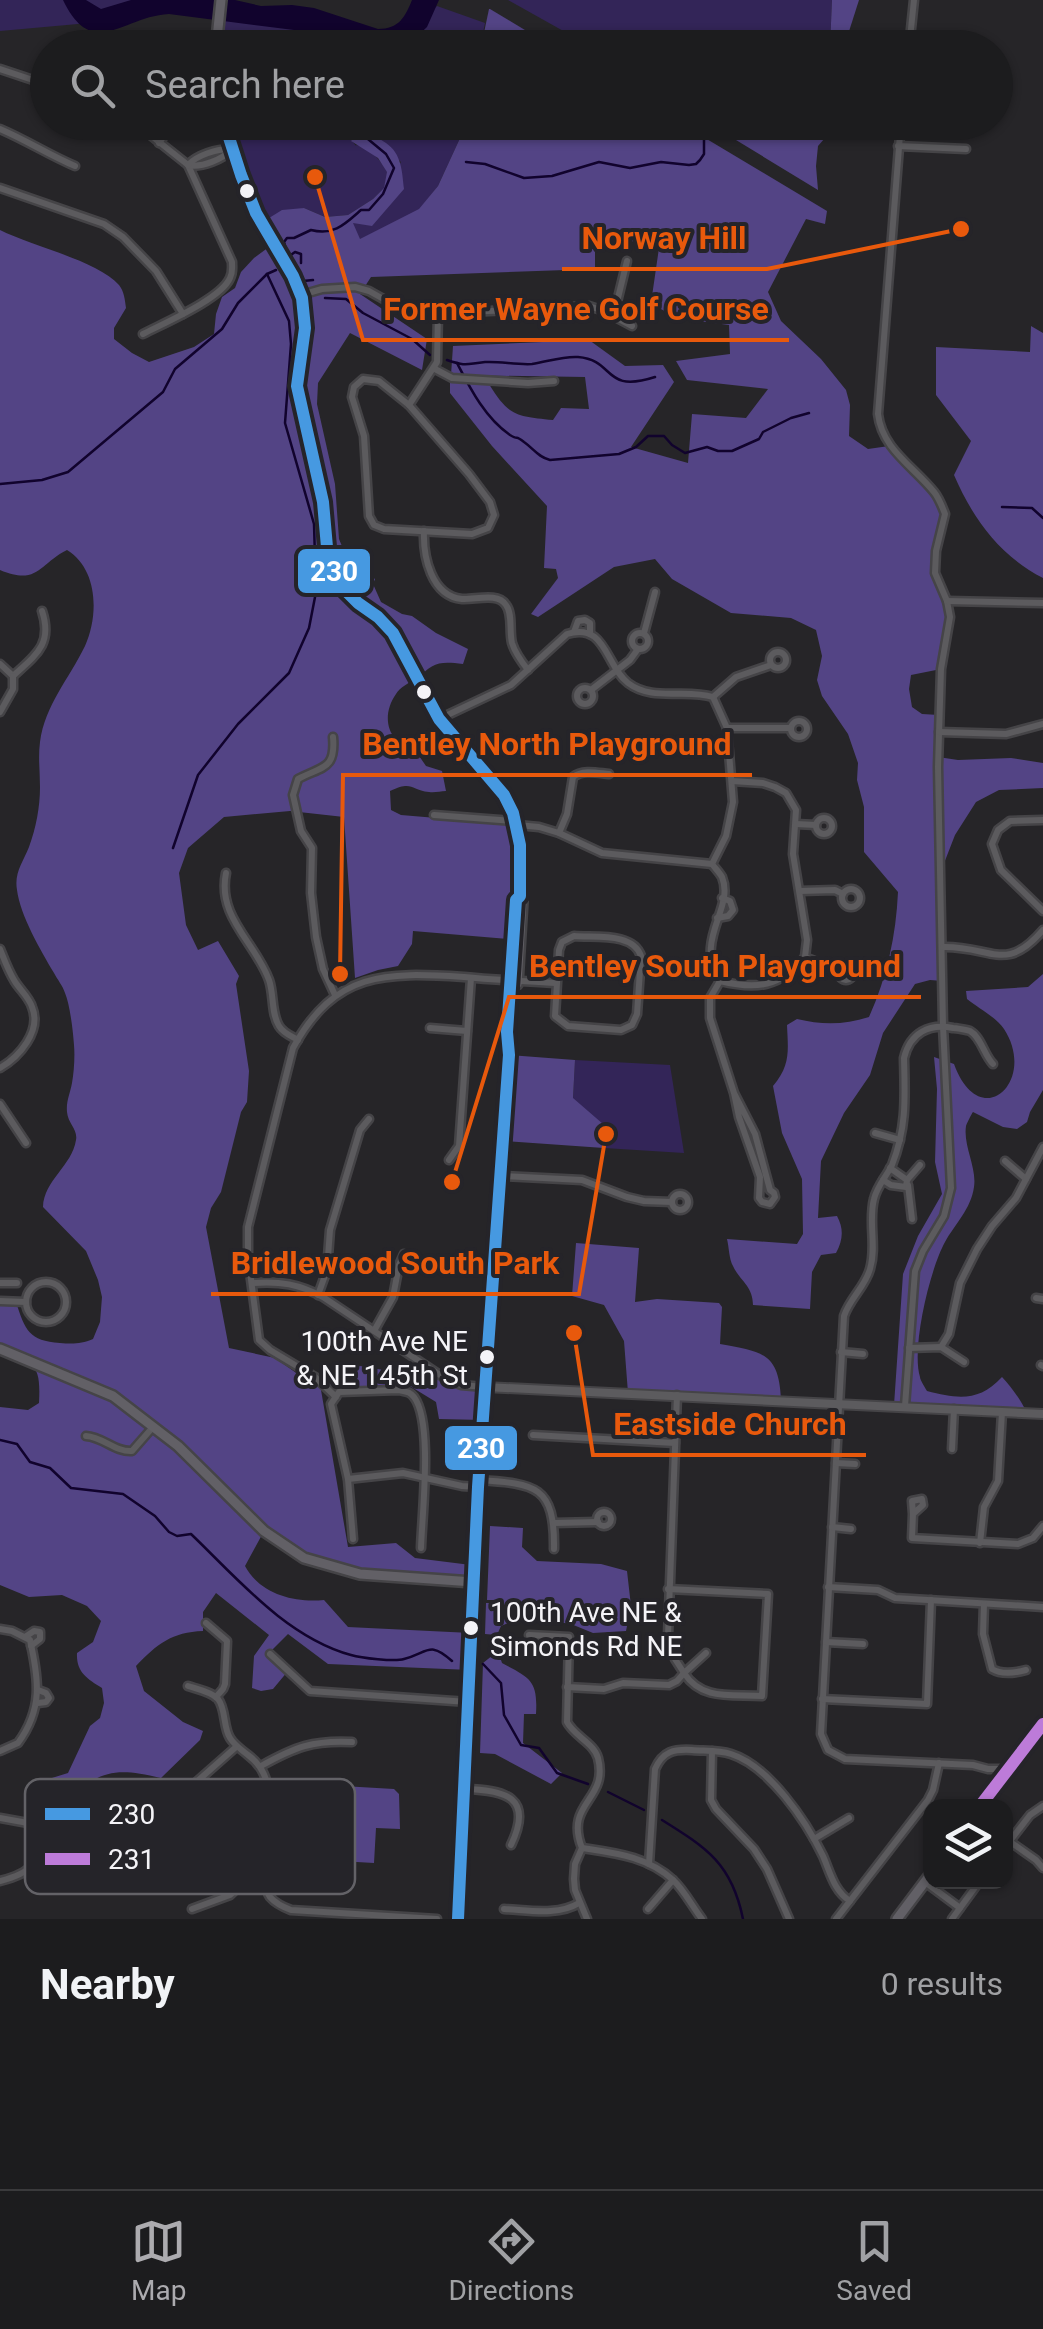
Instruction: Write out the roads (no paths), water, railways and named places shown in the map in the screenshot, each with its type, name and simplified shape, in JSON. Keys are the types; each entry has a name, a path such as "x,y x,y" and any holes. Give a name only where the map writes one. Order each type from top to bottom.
{"main road":[{"path":"218,30 221,0"},
{"path":"229,140 261,222 305,307 305,339 296,386 324,502 328,556 343,588 393,633 440,719 504,795 516,823 522,860 478,1483 458,1919"},
{"path":"0,1348 113,1396 178,1446 264,1530 304,1558 360,1574 473,1582"},
{"path":"985,1799 1043,1724"},
{"path":"896,1919 923,1884"}],"street":[{"path":"911,30 914,0"},
{"path":"1,71 30,79"},
{"path":"0,129 75,166"},
{"path":"143,334 220,291 232,274 232,262 188,165 155,140"},
{"path":"899,140 878,414 880,430 889,446 936,494 946,514 936,550 935,573 950,617 941,669 938,732 943,1026 951,1188 944,1216 915,1270 906,1406"},
{"path":"898,146 966,149"},
{"path":"188,165 194,159 232,149"},
{"path":"0,188 104,224 124,237 156,271 183,314"},
{"path":"611,314 627,261"},
{"path":"301,295 355,287 403,310 438,312 582,305 632,326"},
{"path":"410,405 435,369 439,355 438,312"},
{"path":"435,369 452,378 554,381"},
{"path":"365,379 380,381 410,405 490,502 493,519 488,528 478,533 384,529 374,525 364,436 352,391 357,382 365,379"},
{"path":"424,531 424,556 440,588 458,599 492,598 508,607 512,644 528,670"},
{"path":"590,690 616,672 638,649 646,648 648,637 644,633 656,592"},
{"path":"947,600 1043,603"},
{"path":"0,712 13,688 14,676 39,652 47,627 42,612"},
{"path":"440,719 511,685 574,632 590,634 601,643 616,672 645,692 691,692 713,697"},
{"path":"0,664 14,676"},
{"path":"713,697 736,677 771,665"},
{"path":"712,864 726,836 733,802 728,728 713,697"},
{"path":"938,732 1006,734 1043,724"},
{"path":"728,728 790,728"},
{"path":"333,737 332,761 298,779 293,795 301,831 312,848 310,893 319,954 336,995"},
{"path":"558,833 568,814 574,777 586,772 609,774"},
{"path":"720,981 744,985 779,981 806,957 793,854 796,810 786,794 762,783 732,781"},
{"path":"434,814 538,827 602,854 712,864 722,877 722,898 710,948 710,960 720,981"},
{"path":"1043,820 1020,819 1003,825 992,844 1001,870 1043,911"},
{"path":"796,824 816,826"},
{"path":"226,873 227,906 266,974 278,1026 298,1040"},
{"path":"800,891 834,890 844,894"},
{"path":"718,918 733,910 730,901 722,898"},
{"path":"943,947 1006,956 1022,952 1043,930"},
{"path":"566,938 624,940 634,944 641,956 637,1014 632,1026 621,1030 568,1026 559,1021 554,1010 556,983 559,950 566,938"},
{"path":"0,949 34,1014 34,1025 22,1050 0,1068"},
{"path":"806,957 839,971"},
{"path":"336,1397 315,1377 259,1340 247,1242 288,1065 298,1040 336,995 366,981 398,974 556,983"},
{"path":"450,1160 459,1146 471,978"},
{"path":"720,981 710,998 710,1018 760,1177 760,1198 770,1204 775,1197 755,1134 734,1093"},
{"path":"993,1064 970,1032 943,1026 922,1030 906,1047 904,1124 890,1168 877,1188 872,1212 871,1267 844,1316 821,1734 828,1750 845,1758 1007,1770"},
{"path":"430,1028 467,1031"},
{"path":"0,1104 26,1144"},
{"path":"318,1294 327,1270 330,1230 360,1130 369,1119"},
{"path":"874,1133 900,1140"},
{"path":"941,1347 949,1334 960,1283 977,1248 1016,1198 1043,1148"},
{"path":"1005,1161 1026,1179"},
{"path":"883,1180 906,1188 920,1165"},
{"path":"890,1168 907,1182 912,1219"},
{"path":"500,1176 582,1180 628,1197 672,1202"},
{"path":"374,1331 392,1297 404,1254"},
{"path":"46,1281 60,1287 67,1302 61,1316 46,1322 32,1316 26,1302 32,1287 46,1281"},
{"path":"253,1284 282,1282 302,1286 461,1385 1043,1414"},
{"path":"0,1283 17,1284"},
{"path":"0,1301 26,1302"},
{"path":"909,1348 941,1347 964,1362"},
{"path":"841,1352 863,1354"},
{"path":"354,1539 348,1479 331,1404 339,1392 399,1390 415,1398 426,1438 421,1548"},
{"path":"668,1589 768,1594 762,1696 706,1692 691,1685 668,1636 668,1589 677,1395"},
{"path":"952,1449 954,1409"},
{"path":"980,1543 982,1514 998,1480 1002,1412"},
{"path":"86,1436 95,1436 126,1452 132,1451 153,1426"},
{"path":"533,1435 675,1442"},
{"path":"836,1463 855,1464"},
{"path":"348,1479 404,1473 462,1486 530,1486 544,1497 554,1523 554,1549"},
{"path":"913,1514 912,1538 1018,1544 1028,1542 1041,1530"},
{"path":"554,1523 598,1522"},
{"path":"832,1527 851,1529"},
{"path":"828,1587 878,1590 895,1598 1043,1607"},
{"path":"822,1699 927,1704 932,1600"},
{"path":"984,1604 983,1634 992,1669 1014,1673 1026,1670"},
{"path":"206,1623 227,1640 225,1684 216,1697"},
{"path":"0,1629 30,1640 38,1690 49,1698 38,1703 18,1744 0,1752"},
{"path":"529,1635 569,1637 567,1722 598,1757 596,1791 578,1817 577,1835 582,1848 574,1879 586,1919"},
{"path":"826,1642 863,1644"},
{"path":"568,1687 668,1685 706,1653"},
{"path":"270,1654 310,1691 469,1702"},
{"path":"188,1686 216,1697 225,1728 236,1747 262,1766 267,1779"},
{"path":"262,1766 305,1746 324,1741 352,1742"},
{"path":"200,1779 236,1747"},
{"path":"649,1864 655,1769 663,1756 677,1750 736,1756 757,1769 786,1800 814,1838 837,1890 850,1901"},
{"path":"712,1752 711,1800 754,1848 788,1919"},
{"path":"836,1919 928,1800 939,1763"},
{"path":"464,1789 494,1790 511,1798 518,1812 518,1830 511,1845"},
{"path":"1013,1836 1030,1814 1043,1806"},
{"path":"0,1818 25,1822"},
{"path":"814,1838 850,1818"},
{"path":"1013,1847 1043,1868"},
{"path":"582,1848 626,1854 649,1864 674,1880 702,1919"},
{"path":"0,1881 25,1873"},
{"path":"648,1909 674,1880"},
{"path":"940,1889 960,1908"},
{"path":"952,1919 974,1889"},
{"path":"192,1909 231,1894"},
{"path":"270,1894 291,1915 437,1919"},
{"path":"504,1909 556,1911 579,1904"}],"waterway":[{"path":"301,263 301,254 295,252 288,257 284,242 287,238 311,230 333,230 361,210 369,210 383,194 394,168 386,154 369,140"},
{"path":"466,162 485,164 524,178 552,176 599,162 630,168 661,162 689,165 696,164 704,154 704,140"},
{"path":"0,484 42,480 68,472 163,392 175,369 222,329 238,303 276,270"},
{"path":"173,848 198,775 238,724 289,673 309,628 316,592 314,524 285,423 289,321 267,274"},
{"path":"302,277 303,281 313,280"},
{"path":"325,298 346,299 363,313 412,339 430,355"},
{"path":"447,360 463,364 526,364 578,357 599,364 617,379 638,381 655,377"},
{"path":"457,363 493,420 550,460 619,454 636,447 648,436 664,436 685,453 707,447 732,451 791,418 809,413"},
{"path":"1002,507 1032,508 1043,518"},
{"path":"0,1440 17,1444 30,1462 50,1468 71,1488 123,1494 155,1516 169,1532 177,1536 191,1534 264,1604 305,1635 327,1646 356,1656 386,1660 433,1650 452,1661"},
{"path":"483,1664 501,1683 504,1715 521,1745 539,1748 557,1773 588,1784"},
{"path":"608,1792 644,1810"},
{"path":"662,1820 715,1859 732,1884 743,1919"}],"place":[{"name":"Former Wayne Golf Course","path":"315,177"},
{"name":"Norway Hill","path":"961,229"},
{"name":"Bentley North Playground","path":"340,974"},
{"name":"Bridlewood South Park","path":"606,1134"},
{"name":"Bentley South Playground","path":"452,1182"},
{"name":"Eastside Church","path":"574,1333"},
{"name":"100th Ave NE & NE 145th St","path":"487,1357"},
{"name":"100th Ave NE & Simonds Rd NE","path":"471,1628"}]}
